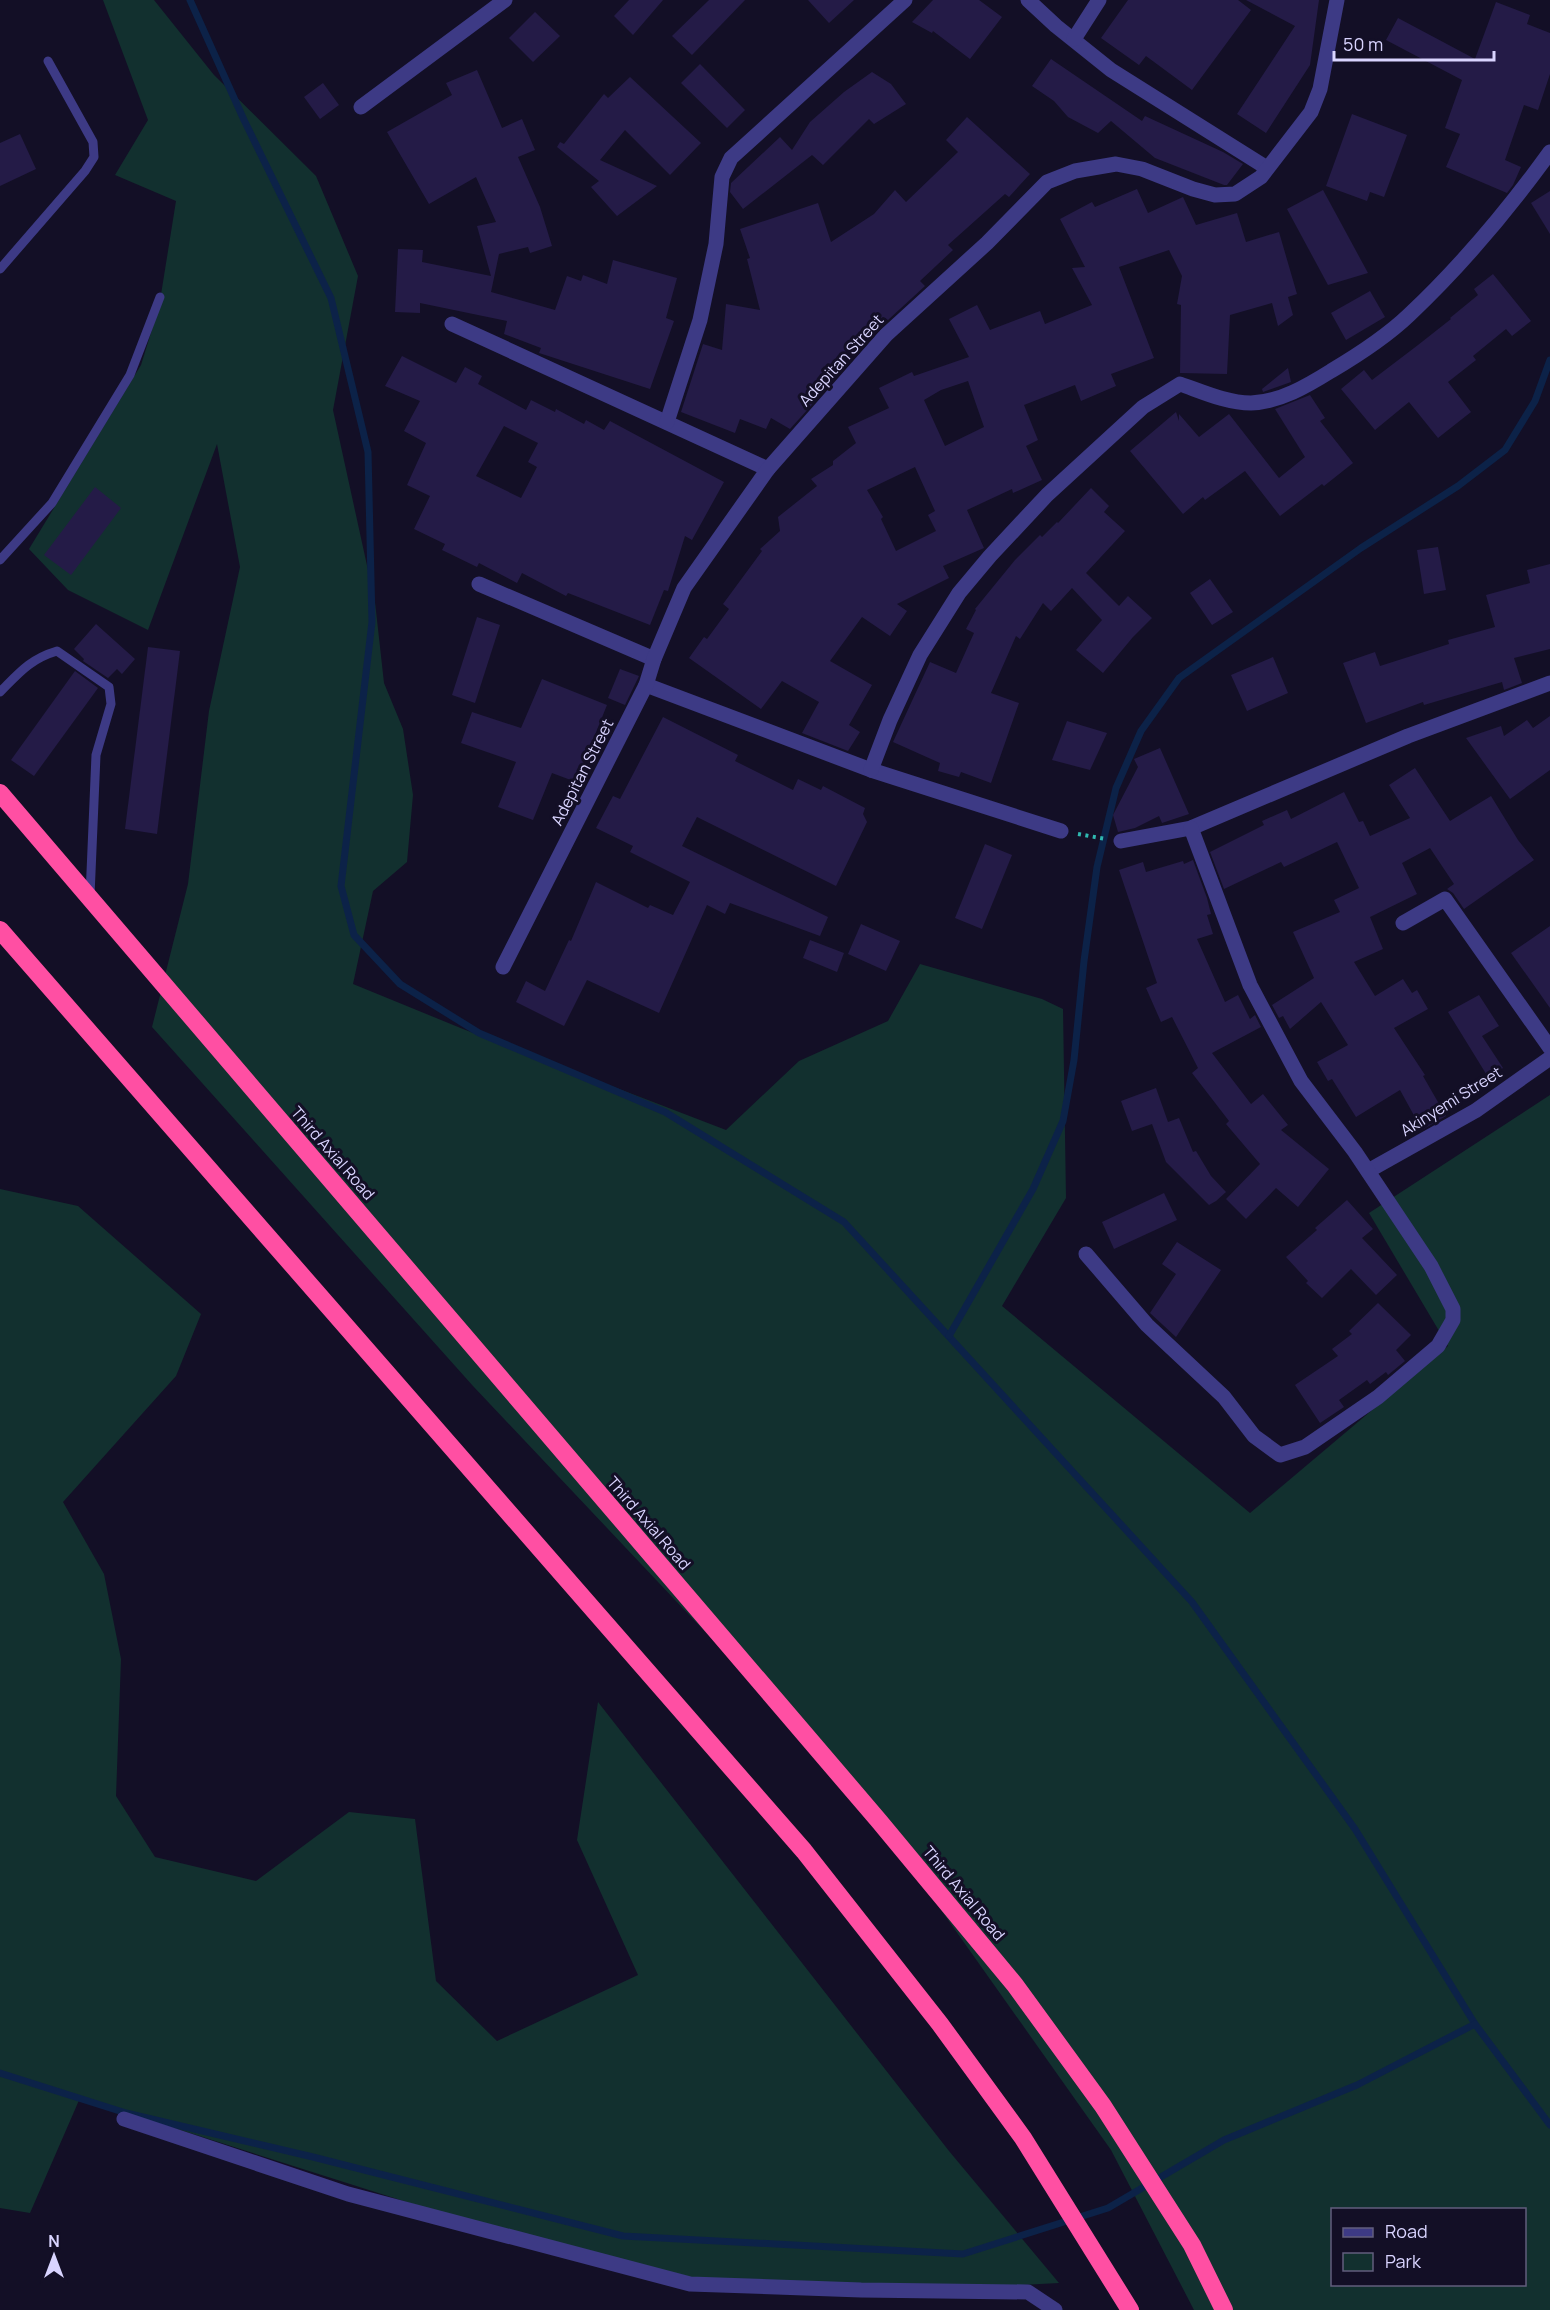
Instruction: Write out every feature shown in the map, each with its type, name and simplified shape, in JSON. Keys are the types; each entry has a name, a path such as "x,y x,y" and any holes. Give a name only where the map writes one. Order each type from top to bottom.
{"highway":[{"name":"Third Axial Road","path":"0,793 879,1821 1015,1985 1103,2106 1192,2245 1224,2310"},
{"path":"0,930 804,1851 940,2024 1023,2138 1130,2310"}],"street":[{"path":"361,107 505,0"},
{"path":"667,422 700,320 716,244 722,177 731,158 905,0"},
{"path":"1028,0 1056,26 1111,70 1267,168"},
{"path":"1074,39 1098,0"},
{"name":"Adepitan Street","path":"502,967 646,685 654,659 684,588 768,469 886,335 987,243 1047,182 1075,171 1116,164 1142,169 1215,195 1235,194 1261,177 1311,112 1320,89 1337,0"},
{"path":"871,770 890,720 920,655 954,602 990,556 1047,495 1143,408 1180,384 1232,401 1253,402 1280,398 1314,382 1384,337 1409,316 1488,230 1550,152"},
{"path":"452,324 768,469"},
{"path":"479,584 654,659"},
{"path":"1115,840 1191,828 1408,736 1550,683"},
{"path":"646,685 871,770 1064,831"},
{"path":"1086,1254 1147,1325 1224,1397 1254,1436 1280,1455 1305,1447 1378,1396 1438,1346 1453,1320 1453,1309 1448,1295 1431,1266 1368,1171 1301,1081 1250,985 1191,828"},
{"path":"1403,923 1445,899 1550,1048"},
{"name":"Akinyemi Street","path":"1368,1171 1475,1111 1550,1058"},
{"path":"124,2119 348,2194 690,2284 861,2290 1028,2292 1055,2310"}],"lane":[{"path":"0,269 85,171 94,157 93,142 48,61"},
{"path":"0,560 52,503 130,375 160,297"},
{"path":"0,692 27,665 57,651 109,687 111,704 96,755 90,899"}],"path":[{"path":"1064,831 1115,840"}],"green space":[{"path":"103,0 154,0 214,75 316,176 358,276 333,410 375,602 384,683 403,729 413,795 407,862 373,891 353,984 463,1029 726,1130 799,1061 888,1021 920,964 1042,999 1063,1009 1066,1198 1002,1306 1250,1513 1448,1346 1369,1213 1550,1095 1550,2310 1194,2310 1111,2150 861,1797 473,1386 152,1027 188,884 209,711 240,567 217,444 148,630 68,590 29,549 141,365 159,307 176,201 115,175 148,120"},
{"path":"0,1189 78,1206 201,1314 176,1376 63,1502 104,1574 121,1659 116,1796 155,1857 256,1881 349,1812 415,1819 436,1981 497,2041 638,1975 577,1840 598,1702 949,2151 1059,2283 943,2289 700,2281 435,2211 80,2098 30,2213 0,2208"}],"building":[{"path":"629,0 663,0 633,35 614,16"},
{"path":"709,0 745,0 692,55 672,36"},
{"path":"808,0 854,0 829,23"},
{"path":"933,0 979,0 1002,17 970,59 933,31 932,33 912,22"},
{"path":"1128,0 1238,0 1251,10 1192,90 1146,56 1139,65 1101,38"},
{"path":"1246,0 1319,0 1310,65 1266,133 1237,114 1295,26"},
{"path":"1496,2 1530,15 1527,24 1550,33 1550,74 1538,110 1524,105 1505,160 1521,167 1507,193 1446,167 1460,134 1445,128 1462,80 1386,40 1398,18 1475,59"},
{"path":"535,12 560,36 533,62 509,38"},
{"path":"1051,59 1142,121 1145,116 1223,152 1243,164 1227,185 1224,185 1155,158 1111,121 1098,133 1068,117 1054,101 1032,86"},
{"path":"700,64 745,110 727,128 681,83"},
{"path":"477,70 502,128 522,119 535,150 518,157 540,207 552,246 530,253 528,247 499,254 491,292 555,310 567,276 581,281 583,275 607,284 613,260 677,278 666,318 674,321 650,389 539,353 541,348 504,334 507,321 420,303 420,313 395,312 398,249 423,250 422,262 491,276 477,226 496,222 476,177 429,204 387,132 452,95 446,83"},
{"path":"872,72 891,84 906,104 874,124 869,119 823,165 812,155 743,209 730,192 731,183 780,137 792,150 810,122 844,92"},
{"path":"630,77 701,143 670,175 625,130 600,160 657,186 617,216 591,187 599,181 557,147 560,142 564,144 604,94 608,98"},
{"path":"323,83 339,105 320,119 304,97"},
{"path":"1352,114 1407,135 1384,197 1370,192 1367,201 1326,186"},
{"path":"967,117 1030,174 1009,197 1005,194 948,245 953,250 920,281 925,286 888,320 885,318 850,344 857,349 837,374 831,369 819,397 790,429 771,418 766,429 740,419 735,433 681,412 703,344 722,350 726,304 760,310 747,259 750,258 740,229 818,203 831,242 874,214 895,190 906,202 958,152 946,140"},
{"path":"20,134 36,169 0,186 0,143"},
{"path":"1137,189 1148,213 1183,197 1196,225 1237,213 1246,242 1279,232 1297,294 1288,297 1293,315 1278,326 1272,303 1230,315 1227,374 1180,373 1181,305 1177,304 1182,276 1169,250 1119,267 1154,358 1111,374 1116,386 1081,401 1075,385 1024,405 1038,440 1026,446 1042,480 1013,493 1012,489 967,510 984,548 943,566 949,578 897,604 907,611 890,636 862,617 830,661 872,685 849,725 860,732 848,751 802,733 819,702 782,681 761,709 689,658 704,637 707,639 729,609 723,604 762,551 760,549 780,531 778,517 817,486 811,479 833,465 833,461 856,443 848,427 889,408 879,388 912,372 914,376 969,357 949,319 977,305 990,330 1040,311 1045,324 1092,305 1072,268 1085,267 1060,219 1092,202 1095,207","holes":["968,381 984,427 945,446 924,400 941,390","915,467 935,511 928,515 936,531 896,551 881,519 883,517 867,490"]},
{"path":"1323,190 1368,273 1328,285 1287,209"},
{"path":"1550,191 1550,234 1531,203"},
{"path":"1493,274 1531,321 1512,336 1506,329 1473,356 1476,360 1448,382 1471,412 1438,438 1409,402 1375,430 1341,389 1364,370 1372,380 1451,319 1478,295 1474,289"},
{"path":"1370,291 1385,317 1346,340 1331,313"},
{"path":"402,356 456,383 465,367 482,376 478,384 526,410 531,400 555,412 556,409 584,424 586,420 604,430 610,421 724,482 692,540 685,536 668,591 664,590 650,625 568,593 566,596 522,573 517,583 479,563 477,567 442,550 445,544 414,529 430,496 407,485 426,443 404,431 420,401 385,386","holes":["504,426 538,443 528,462 537,467 521,498 476,476"]},
{"path":"1288,368 1291,382 1263,392 1262,389"},
{"path":"1310,395 1325,418 1320,421 1353,463 1280,516 1245,471 1205,500 1203,497 1183,514 1130,451 1176,412 1179,421 1179,414 1199,437 1229,414 1279,478 1305,457 1275,409"},
{"path":"95,487 121,508 71,575 44,555"},
{"path":"1091,488 1109,506 1104,512 1125,531 1086,573 1119,606 1128,596 1152,618 1103,673 1076,650 1102,620 1072,588 1051,611 1043,603 1020,639 1016,636 991,693 1019,703 991,783 961,772 959,777 938,771 940,763 893,742 930,662 956,673 974,633 966,629 975,609 1015,560 1040,535 1042,537 1058,523"},
{"path":"1438,547 1446,590 1424,594 1417,550"},
{"path":"1550,564 1550,649 1514,658 1522,683 1504,690 1502,682 1424,705 1423,702 1366,723 1343,663 1375,652 1380,666 1449,644 1448,640 1495,627 1486,595 1530,583 1527,570"},
{"path":"1210,579 1233,612 1212,625 1190,593"},
{"path":"477,617 500,625 475,703 452,695"},
{"path":"96,624 135,659 122,674 117,669 108,678 83,661 84,659 74,649"},
{"path":"148,647 180,651 157,834 125,829"},
{"path":"1273,657 1288,693 1247,711 1231,675"},
{"path":"620,669 639,676 625,705 608,698"},
{"path":"75,671 98,688 34,776 11,760"},
{"path":"542,679 607,705 576,782 552,773 533,820 498,807 516,762 461,743 472,712 521,728"},
{"path":"1550,716 1550,770 1510,799 1466,738 1501,726 1504,736 1527,720 1533,728"},
{"path":"663,717 738,755 735,761 793,790 798,779 821,790 823,786 865,808 863,814 867,822 836,886 697,817 682,846 828,917 820,936 730,903 725,914 707,905 659,1013 587,980 564,1026 516,1002 526,981 545,991 569,940 571,941 596,882 648,908 650,905 673,915 690,882 630,852 633,846 596,828 613,796 620,799"},
{"path":"1067,721 1107,733 1090,770 1052,760"},
{"path":"1160,748 1189,814 1162,823 1159,816 1135,828 1118,832 1113,815 1138,767 1134,759"},
{"path":"1415,768 1450,821 1491,796 1518,840 1534,860 1464,909 1453,893 1447,889 1454,884 1430,848 1402,863 1417,894 1370,917 1383,949 1354,962 1375,996 1403,979 1412,993 1417,990 1428,1009 1394,1028 1425,1075 1423,1076 1446,1116 1422,1130 1400,1090 1356,1117 1332,1079 1328,1081 1317,1062 1348,1045 1321,1002 1290,1029 1283,1016 1279,1018 1272,1005 1314,978 1293,932 1340,912 1334,900 1359,888 1337,842 1284,867 1281,862 1224,889 1210,852 1264,825 1262,821 1287,810 1291,819 1344,792 1359,822 1363,821 1370,836 1410,818 1389,785"},
{"path":"985,844 1012,855 982,929 955,918"},
{"path":"1193,860 1207,898 1211,914 1207,915 1213,934 1197,939 1225,1002 1238,995 1250,1019 1255,1015 1261,1027 1212,1053 1251,1104 1263,1094 1288,1125 1281,1130 1329,1169 1298,1207 1276,1188 1246,1219 1226,1199 1260,1164 1226,1124 1229,1121 1192,1073 1198,1068 1172,1017 1161,1022 1146,988 1157,983 1119,870 1143,862 1146,872"},
{"path":"861,924 900,941 886,971 848,954"},
{"path":"1550,926 1550,1008 1511,953"},
{"path":"810,940 844,953 837,972 803,958"},
{"path":"1479,995 1499,1026 1482,1036 1503,1068 1488,1077 1448,1012"},
{"path":"1156,1088 1168,1122 1179,1118 1193,1152 1196,1151 1211,1176 1226,1192 1209,1205 1166,1162 1152,1124 1132,1131 1121,1101"},
{"path":"1164,1193 1177,1220 1114,1249 1102,1222"},
{"path":"1347,1200 1373,1229 1362,1238 1397,1275 1376,1295 1351,1269 1322,1298 1306,1283 1308,1281 1286,1257"},
{"path":"1177,1242 1221,1270 1176,1337 1150,1313 1176,1274 1162,1264"},
{"path":"1378,1303 1411,1335 1396,1350 1405,1361 1388,1375 1386,1372 1370,1384 1367,1380 1339,1400 1344,1407 1320,1423 1295,1385 1338,1356 1332,1349 1352,1334 1349,1331"}],"waterway":[{"path":"190,0 244,120 331,298 368,452 372,622 341,886 354,935 400,984 479,1033 665,1112 844,1222 1192,1602 1355,1829 1475,2024"},
{"path":"949,1336 1033,1189 1063,1121 1074,1060 1097,867 1116,788 1141,731 1179,678 1361,548 1458,486 1505,450 1535,401 1550,360"},
{"path":"0,2073 126,2113 313,2157 623,2236 963,2254 1108,2208 1224,2140 1357,2085 1475,2024 1550,2125"}]}
